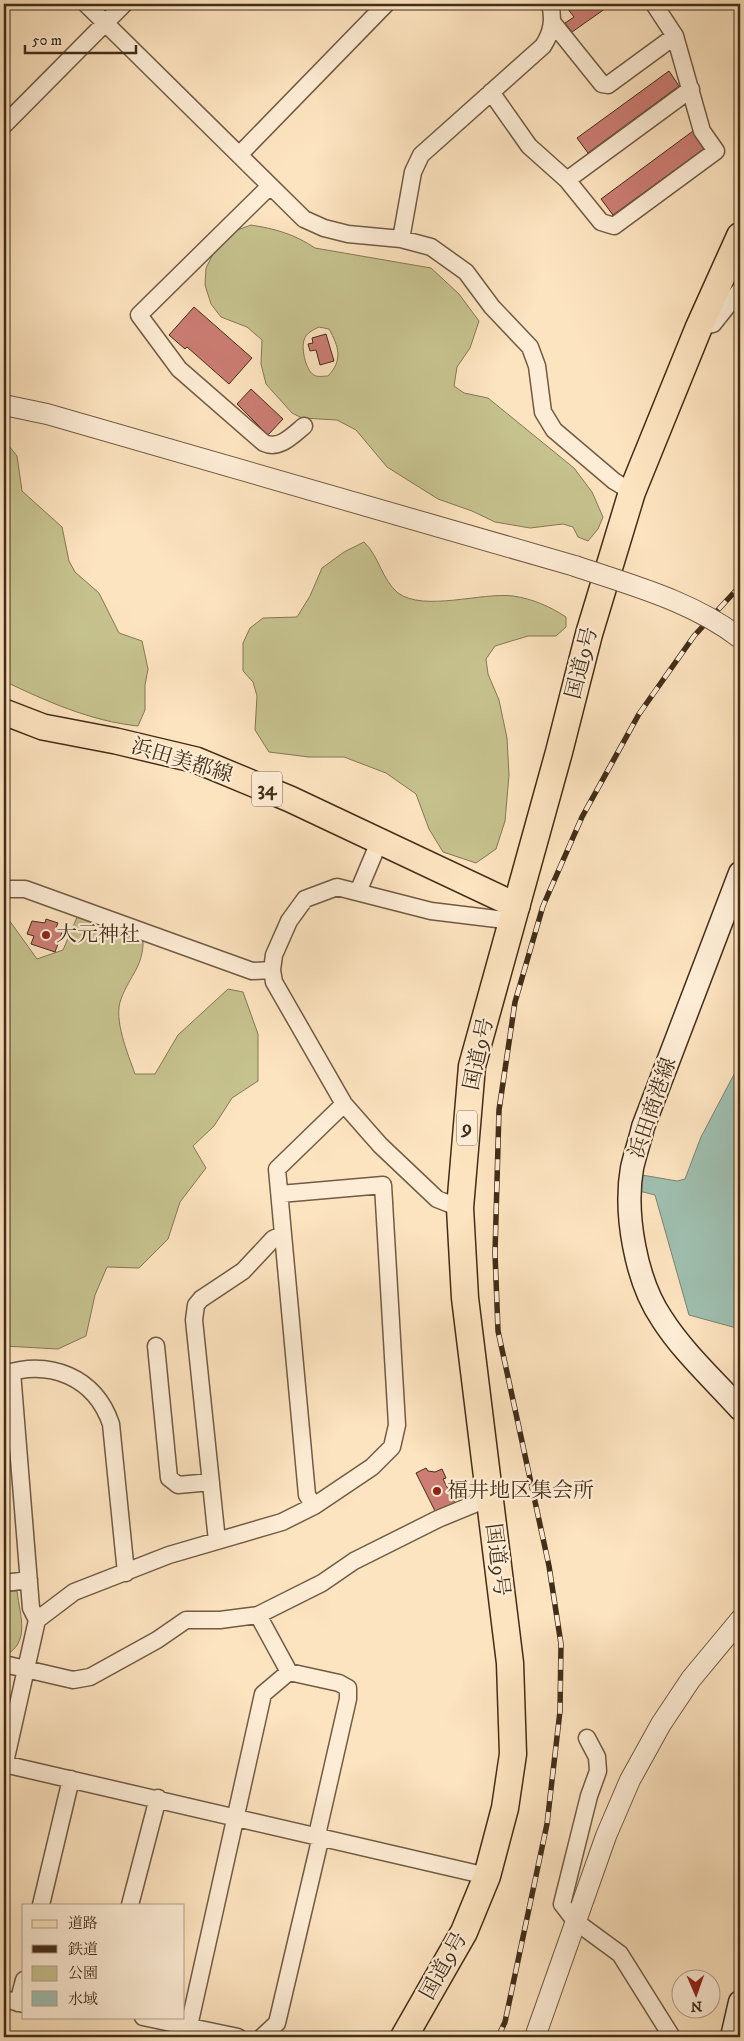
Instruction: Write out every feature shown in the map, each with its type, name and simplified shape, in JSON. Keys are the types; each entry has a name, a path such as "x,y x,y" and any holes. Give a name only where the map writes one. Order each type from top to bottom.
{"highway":[{"name":"国道9号","path":"404,2037 464,1932 487,1876 505,1808 513,1754 510,1663 465,1298 460,1208 472,1066 559,752 588,634 632,492 699,327 740,236"}],"main road":[{"name":"浜田美都線","path":"4,712 43,727 116,741 196,760 290,799 379,842 515,914"},
{"name":"浜田商港線","path":"740,873 643,1127 632,1169 631,1221 639,1266 652,1303 680,1343 740,1409"},
{"path":"732,2037 740,2002"}],"street":[{"path":"86,4 304,219 324,228 348,234 401,239 431,247 466,272 492,307 530,347 537,366 543,412 554,430 614,481 632,492"},
{"path":"4,125 124,4"},
{"path":"240,154 386,4"},
{"path":"401,239 414,172 421,155 542,46 550,35 553,23 550,4"},
{"path":"490,92 529,146 567,180 601,222 614,226 716,150 702,131 676,36 654,4"},
{"path":"553,23 602,84 608,84 676,36"},
{"path":"567,180 691,89"},
{"path":"270,186 139,315 179,369 264,443 270,446 277,445 304,426"},
{"path":"699,327 713,324 740,290"},
{"path":"4,405 46,414 574,566 652,592 690,608 740,638"},
{"path":"358,892 379,842"},
{"path":"460,1208 437,1199 380,1144 344,1104 274,982 272,970 278,944 289,921 305,899 337,887 431,910 515,914"},
{"path":"4,889 25,889 252,971 272,970"},
{"path":"314,1506 307,1495 278,1169 344,1104"},
{"path":"37,1620 74,1592 169,1555 282,1522 314,1506 372,1467 392,1447 397,1425 383,1185 280,1194"},
{"path":"217,1541 194,1320 196,1305 201,1299 243,1271 273,1239 283,1234"},
{"path":"156,1346 170,1478 178,1485 211,1482"},
{"path":"126,1573 111,1424 102,1403 83,1383 59,1371 28,1368 8,1373 31,1608 37,1620 4,1765 158,1798 487,1876"},
{"path":"4,1664 73,1680 82,1680 102,1673 186,1620 220,1620 258,1615 322,1582 354,1561 438,1519 489,1498"},
{"path":"4,1583 29,1580"},
{"path":"258,1615 289,1672"},
{"path":"535,2037 606,1836 630,1780 661,1724 691,1679 740,1620"},
{"path":"189,2026 263,1694 289,1672"},
{"path":"262,2037 277,2023 349,1693 348,1688 339,1682 289,1672"},
{"path":"587,1738 597,1757 598,1771 589,1796 562,1904 575,1921 620,1954 672,2037"},
{"path":"42,1904 71,1779"},
{"path":"130,1904 158,1798"},
{"path":"15,2002 22,1985"},
{"path":"148,2018 238,2037"}],"green space":[{"path":"251,225 277,230 315,248 431,268 459,294 479,321 470,348 457,367 454,386 464,393 488,398 574,468 592,492 603,517 598,529 588,541 578,537 573,527 563,524 530,528 495,522 472,511 438,499 387,467 356,430 337,420 302,418 292,413 266,384 261,364 262,340 247,327 221,317 211,304 205,285 206,268 215,250 232,232","holes":["319,327 329,329 337,348 338,359 328,376 316,376 312,374 307,366 303,349 304,340 308,334"]},
{"path":"4,440 17,456 22,491 62,527 69,561 75,572 99,593 119,633 142,641 148,669 145,685 145,710 138,726 86,715 52,703 4,681"},
{"path":"364,542 373,554 388,582 398,593 409,598 423,601 438,601 513,596 541,604 566,617 566,627 556,636 528,636 495,646 486,659 488,674 499,700 507,738 509,775 505,821 496,849 476,863 443,852 429,829 416,794 386,773 344,757 309,757 269,752 255,730 257,696 253,682 243,671 243,643 250,628 263,618 297,617 310,596 322,568 344,552"},
{"path":"78,915 143,939 139,964 121,999 119,1007 122,1036 135,1074 155,1074 178,1035 228,989 243,992 258,1034 258,1081 232,1098 214,1126 193,1146 206,1168 180,1202 168,1239 139,1268 107,1267 95,1295 86,1336 58,1349 4,1346 4,920 9,920 37,959 63,950"},
{"path":"4,1591 17,1591 22,1628 18,1644 4,1656"}],"water":[{"path":"740,1063 740,1329 689,1315 655,1195 639,1191 642,1175 677,1181 685,1179 701,1137"}],"building":[{"path":"564,4 607,4 609,6 572,32 565,23 574,17"},
{"path":"669,71 679,86 588,153 577,138"},
{"path":"693,131 705,148 613,215 601,199"},
{"path":"194,307 252,358 229,384 187,347 185,349 169,335"},
{"path":"326,334 334,361 320,365 316,350 310,351 308,344 313,343 312,338"},
{"path":"251,389 283,419 268,435 237,404"},
{"name":"大元神社","path":"46,919 58,923 56,928 63,930 55,952 31,944 34,936 27,934 32,921 45,923"},
{"name":"福井地区集会所","path":"426,1468 428,1471 435,1472 442,1469 446,1478 443,1479 455,1503 436,1513 416,1473"}],"railway":[{"path":"498,2037 505,2022 547,1824 560,1711 561,1644 549,1566 498,1331 495,1253 499,1110 515,1002 543,906 582,817 639,714 694,636 740,586"}],"place":[{"name":"大元神社","path":"46,935"},
{"name":"福井地区集会所","path":"437,1491"}]}
